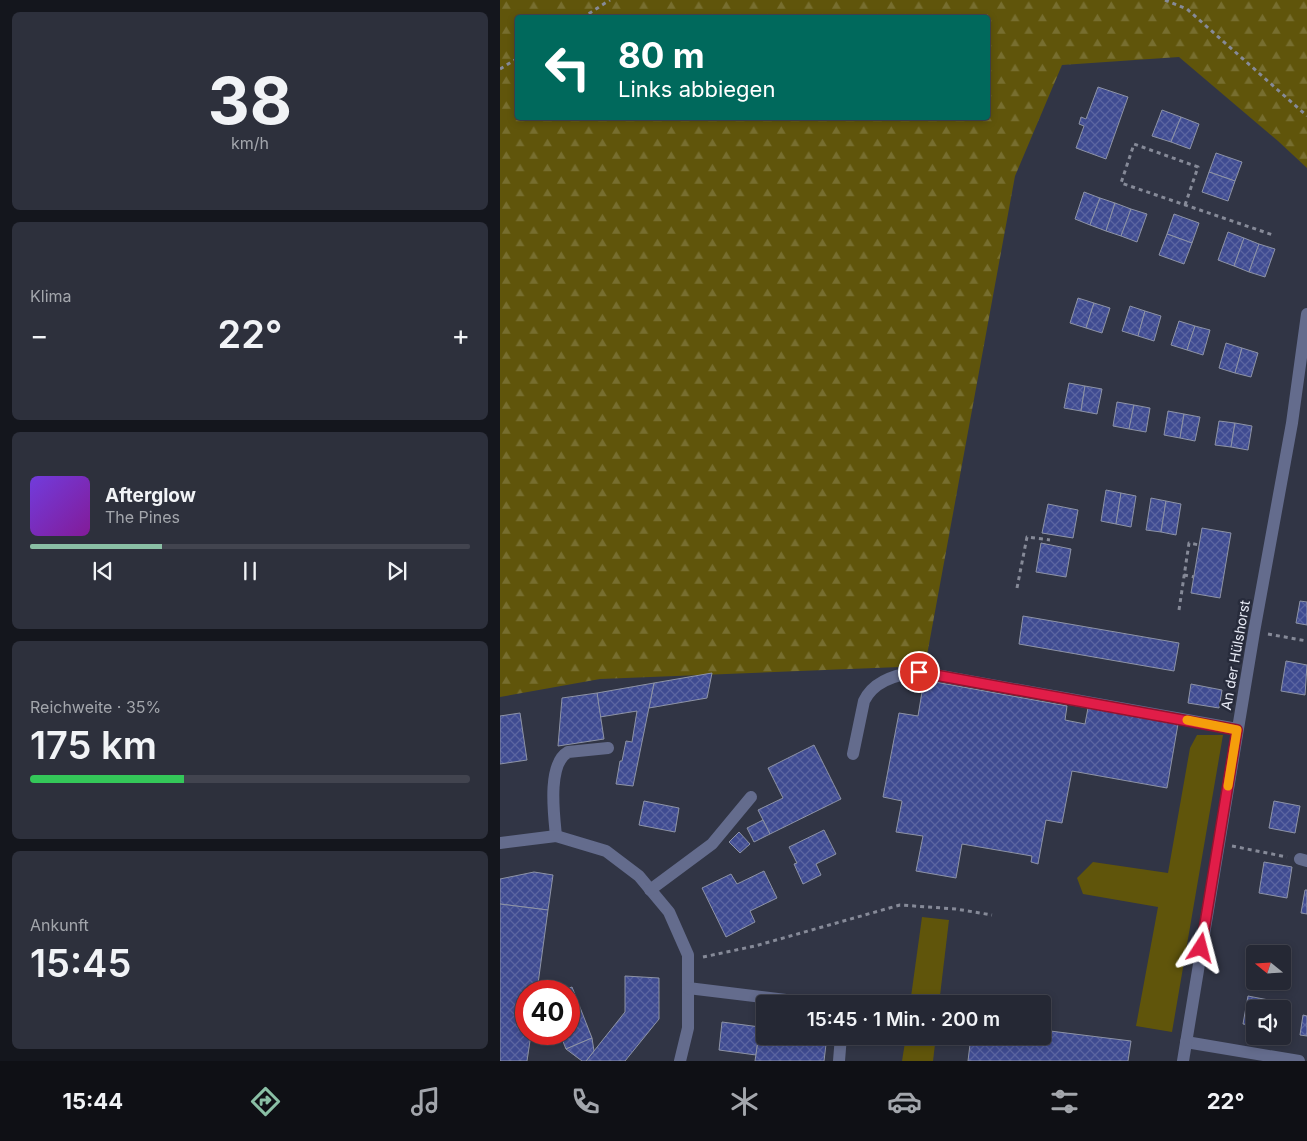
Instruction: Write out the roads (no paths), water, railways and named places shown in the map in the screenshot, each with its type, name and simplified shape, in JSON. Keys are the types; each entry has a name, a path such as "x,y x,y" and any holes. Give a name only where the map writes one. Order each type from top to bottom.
{"street":[{"name":"An der Hülshorst","path":"1183,1061 1237,730 1292,422 1307,314"},
{"path":"853,754 864,701 872,688 891,678 919,672 1237,730"},
{"path":"556,836 554,782 558,761 562,755 568,752 608,748"},
{"path":"650,890 712,844 751,797"},
{"path":"500,843 556,836 606,851 639,876 669,912 688,955 688,1028 680,1061"},
{"path":"688,988 756,996"},
{"path":"1186,1042 1299,1061"},
{"path":"839,1061 840,1045"}]}
